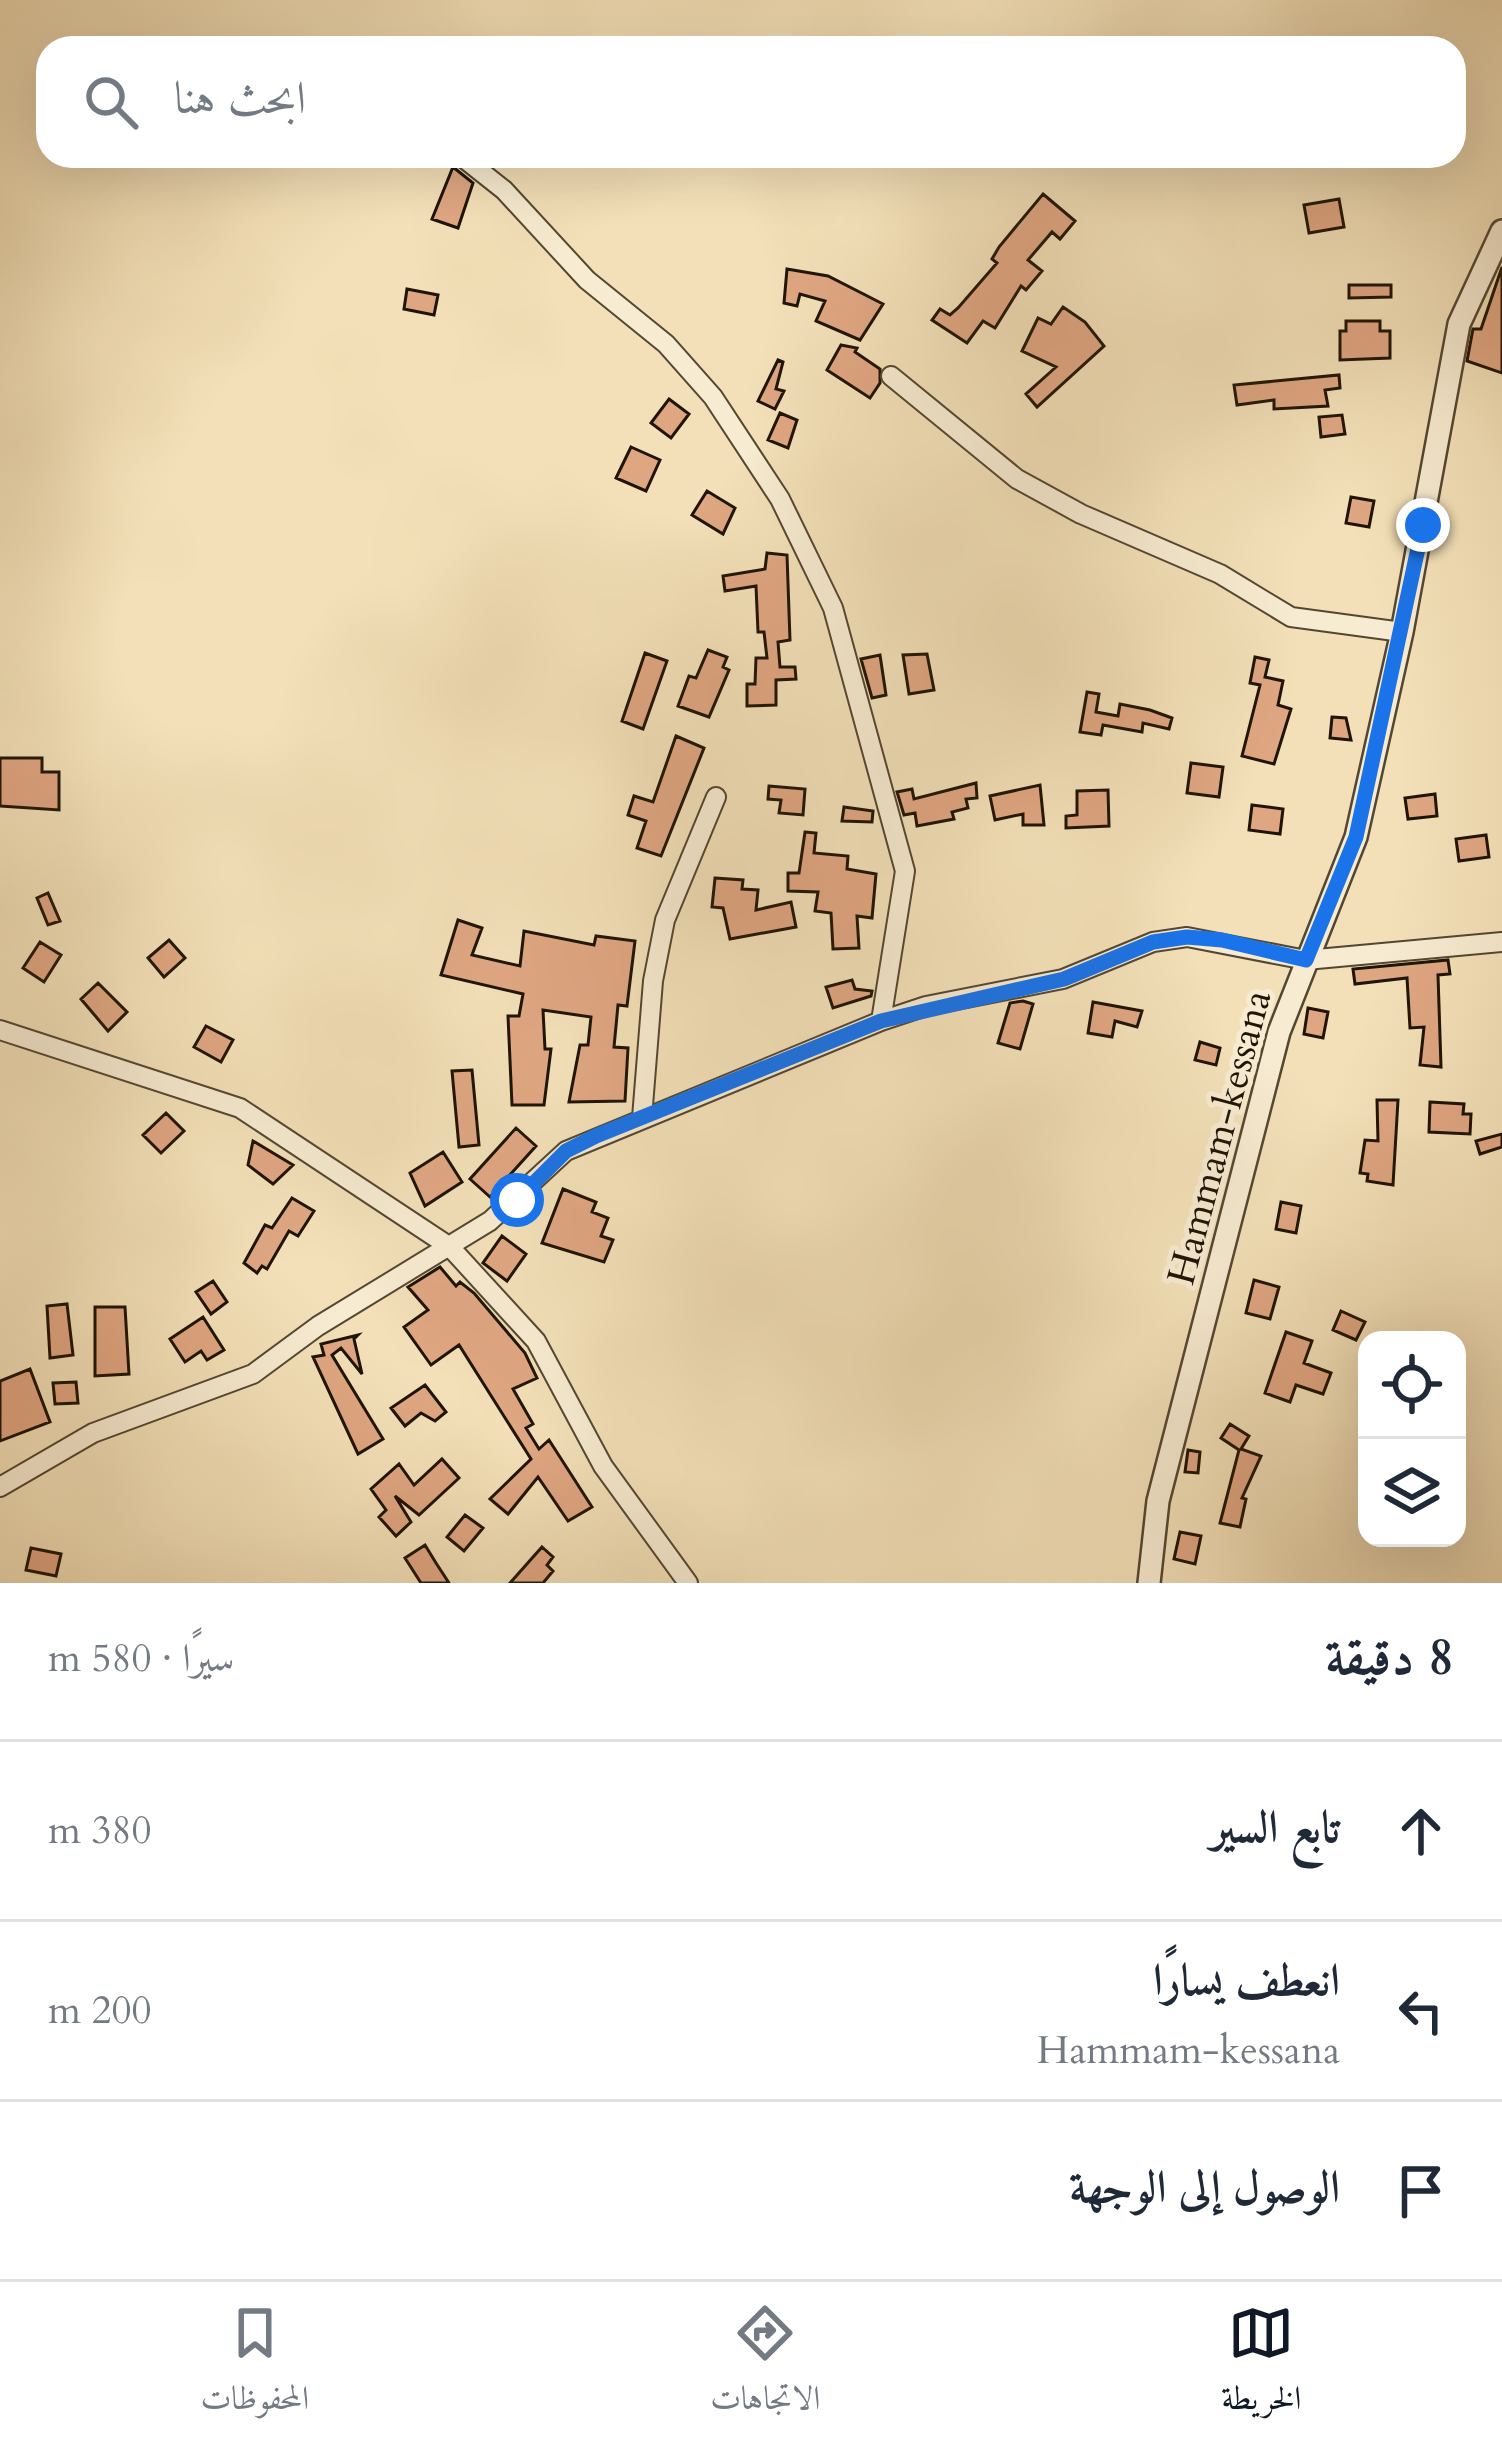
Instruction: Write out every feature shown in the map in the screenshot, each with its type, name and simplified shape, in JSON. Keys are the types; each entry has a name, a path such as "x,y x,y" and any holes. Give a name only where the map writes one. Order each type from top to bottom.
{"street":[{"path":"476,168 504,190 587,280 666,344 713,397 781,499 825,590 897,826 905,871 881,1021"},
{"name":"Hammam-kessana","path":"1149,1583 1158,1501 1279,1032 1356,837 1402,632 1459,324 1502,231"},
{"path":"891,376 1017,479 1081,514 1220,574 1291,617 1402,632"},
{"path":"642,1118 653,981 665,920 716,796"},
{"path":"0,1486 93,1433 253,1374 317,1327 450,1247 517,1200 566,1151 881,1021 1064,979 1153,942 1187,937 1222,940 1306,960 1502,942"},
{"path":"0,1030 240,1108 450,1247 536,1341 566,1387 603,1466 688,1583"}],"building":[{"path":"454,168 473,183 458,228 432,219"},
{"path":"1043,194 1075,221 1060,239 1052,232 1028,260 1042,271 1026,290 1021,286 995,328 983,321 967,343 932,320 940,309 950,315 958,308 997,263 992,259 999,247"},
{"path":"1339,199 1344,227 1309,233 1304,205"},
{"path":"1502,267 1502,373 1467,361 1473,329 1481,329"},
{"path":"787,269 828,276 883,304 860,340 816,321 825,301 800,294 797,306 784,303"},
{"path":"1349,285 1391,285 1391,297 1349,298"},
{"path":"407,289 438,295 434,315 404,309"},
{"path":"1063,307 1085,322 1104,346 1037,407 1026,394 1056,367 1022,351 1038,318 1051,324"},
{"path":"1346,321 1380,321 1380,331 1390,331 1390,358 1340,360 1340,331 1346,331"},
{"path":"841,345 857,348 855,352 880,369 880,383 870,398 827,370"},
{"path":"778,360 783,362 776,389 784,391 775,409 758,401"},
{"path":"1339,375 1340,388 1325,390 1328,406 1274,409 1274,400 1237,405 1234,385"},
{"path":"669,399 689,414 671,438 651,423"},
{"path":"780,413 797,420 788,448 768,440"},
{"path":"1342,415 1345,434 1321,437 1319,417"},
{"path":"631,447 660,460 646,491 616,478"},
{"path":"707,491 735,508 723,534 692,515"},
{"path":"1351,497 1374,501 1369,527 1346,523"},
{"path":"767,553 787,555 790,640 778,642 780,667 795,667 796,679 776,680 776,705 747,706 747,684 755,684 756,658 767,658 764,632 758,632 756,586 725,591 723,576 765,569"},
{"path":"708,650 727,657 723,667 729,670 709,717 678,706 689,676 696,678"},
{"path":"645,653 667,661 643,729 622,721"},
{"path":"927,654 934,690 909,694 903,655"},
{"path":"880,655 886,695 872,698 861,659"},
{"path":"1255,657 1269,660 1265,677 1283,681 1278,705 1291,709 1274,764 1242,756 1260,685 1250,683"},
{"path":"1087,692 1099,694 1096,712 1118,716 1120,704 1150,710 1172,718 1169,729 1143,723 1142,732 1103,725 1101,735 1080,732"},
{"path":"1332,717 1346,718 1351,740 1330,738"},
{"path":"676,736 704,748 661,856 637,848 646,821 628,815 634,796 653,802"},
{"path":"0,758 42,758 42,772 59,772 59,810 0,806"},
{"path":"1191,763 1223,767 1219,797 1187,793"},
{"path":"976,783 977,798 966,799 968,808 952,812 954,819 917,826 915,813 904,815 897,792 912,789 914,799"},
{"path":"1040,785 1044,825 1023,825 1023,814 995,820 990,796"},
{"path":"769,786 805,789 803,815 779,813 781,800 768,799"},
{"path":"1108,790 1109,826 1066,828 1066,816 1077,815 1077,791"},
{"path":"1435,794 1437,816 1408,819 1405,798"},
{"path":"1252,805 1283,809 1280,834 1249,830"},
{"path":"844,807 873,811 872,822 842,821"},
{"path":"805,832 816,833 814,853 848,856 847,869 876,874 872,918 857,916 859,948 833,949 831,913 815,911 818,892 788,891 788,873 799,873"},
{"path":"1486,835 1489,857 1459,861 1456,839"},
{"path":"715,878 743,880 742,889 758,890 756,910 791,902 796,927 730,939 723,908 712,907"},
{"path":"48,893 60,921 48,925 37,898"},
{"path":"458,920 482,928 472,955 520,966 524,931 594,945 596,936 635,941 627,1006 618,1005 614,1047 628,1048 625,1101 569,1102 580,1045 588,1045 591,1017 543,1010 545,1049 551,1049 544,1105 512,1105 508,1016 519,1016 523,994 441,975"},
{"path":"169,940 185,958 164,977 148,958"},
{"path":"40,942 61,955 44,982 23,968"},
{"path":"1448,960 1450,974 1438,975 1441,1067 1420,1065 1424,1027 1410,1028 1407,978 1355,984 1353,969"},
{"path":"852,980 855,989 872,991 871,996 833,1008 826,987"},
{"path":"98,983 127,1012 108,1031 81,999"},
{"path":"1093,1002 1142,1011 1137,1027 1115,1021 1112,1037 1088,1033"},
{"path":"1010,1003 1033,1004 1020,1049 998,1043"},
{"path":"1308,1008 1328,1012 1323,1038 1304,1034"},
{"path":"206,1026 233,1040 221,1062 194,1047"},
{"path":"1200,1042 1220,1048 1216,1065 1195,1060"},
{"path":"472,1070 479,1145 459,1147 452,1071"},
{"path":"1377,1100 1398,1100 1393,1185 1367,1181 1368,1174 1360,1173 1365,1140 1378,1141"},
{"path":"1430,1102 1464,1104 1463,1114 1471,1114 1470,1134 1429,1132"},
{"path":"166,1113 184,1131 161,1153 143,1135"},
{"path":"516,1128 536,1146 490,1197 470,1179"},
{"path":"1502,1134 1502,1147 1480,1154 1476,1141"},
{"path":"253,1141 293,1165 273,1184 248,1165"},
{"path":"443,1152 462,1182 425,1206 410,1173"},
{"path":"563,1189 596,1202 592,1212 608,1218 601,1236 613,1240 604,1262 542,1243"},
{"path":"292,1198 314,1211 298,1236 289,1231 267,1269 262,1266 257,1273 244,1263 265,1225 272,1228"},
{"path":"1281,1202 1301,1206 1296,1233 1276,1229"},
{"path":"502,1236 526,1254 507,1281 483,1263"},
{"path":"440,1267 456,1286 460,1282 474,1293 525,1353 537,1378 513,1389 533,1424 526,1428 539,1449 549,1440 592,1507 568,1521 538,1477 508,1514 490,1499 531,1459 459,1345 431,1365 404,1327 428,1310 408,1287"},
{"path":"1254,1280 1279,1287 1270,1319 1246,1313"},
{"path":"213,1281 227,1302 211,1314 196,1292"},
{"path":"67,1304 73,1355 50,1358 47,1306"},
{"path":"95,1307 125,1307 129,1374 95,1376"},
{"path":"1341,1311 1365,1322 1356,1340 1333,1330"},
{"path":"203,1317 224,1350 207,1360 201,1351 185,1362 170,1339"},
{"path":"1286,1332 1312,1341 1304,1363 1331,1373 1323,1394 1296,1385 1290,1402 1265,1393"},
{"path":"358,1335 354,1339 362,1374 341,1348 332,1355 383,1439 358,1454 313,1357 324,1355 321,1344"},
{"path":"30,1369 50,1422 0,1441 0,1381"},
{"path":"76,1382 78,1403 55,1404 53,1383"},
{"path":"425,1385 446,1412 435,1421 421,1413 405,1426 391,1408"},
{"path":"1230,1424 1249,1436 1241,1449 1261,1456 1242,1498 1246,1499 1240,1527 1220,1523 1239,1450 1221,1438"},
{"path":"1188,1450 1200,1452 1198,1473 1185,1472"},
{"path":"442,1459 459,1478 419,1515 395,1496 411,1522 396,1536 379,1517 386,1510 371,1489 399,1464 414,1485"},
{"path":"465,1515 483,1528 464,1551 447,1537"},
{"path":"1180,1532 1201,1536 1195,1564 1174,1559"},
{"path":"425,1545 449,1583 421,1583 405,1558"},
{"path":"542,1547 553,1557 547,1565 553,1571 543,1583 510,1583"},
{"path":"31,1548 61,1554 56,1576 26,1570"}],"route":[{"path":"517,1200 566,1151 596,1136 926,1006 1064,979 1153,942 1187,937 1222,940 1306,960 1356,837 1423,525"}]}
